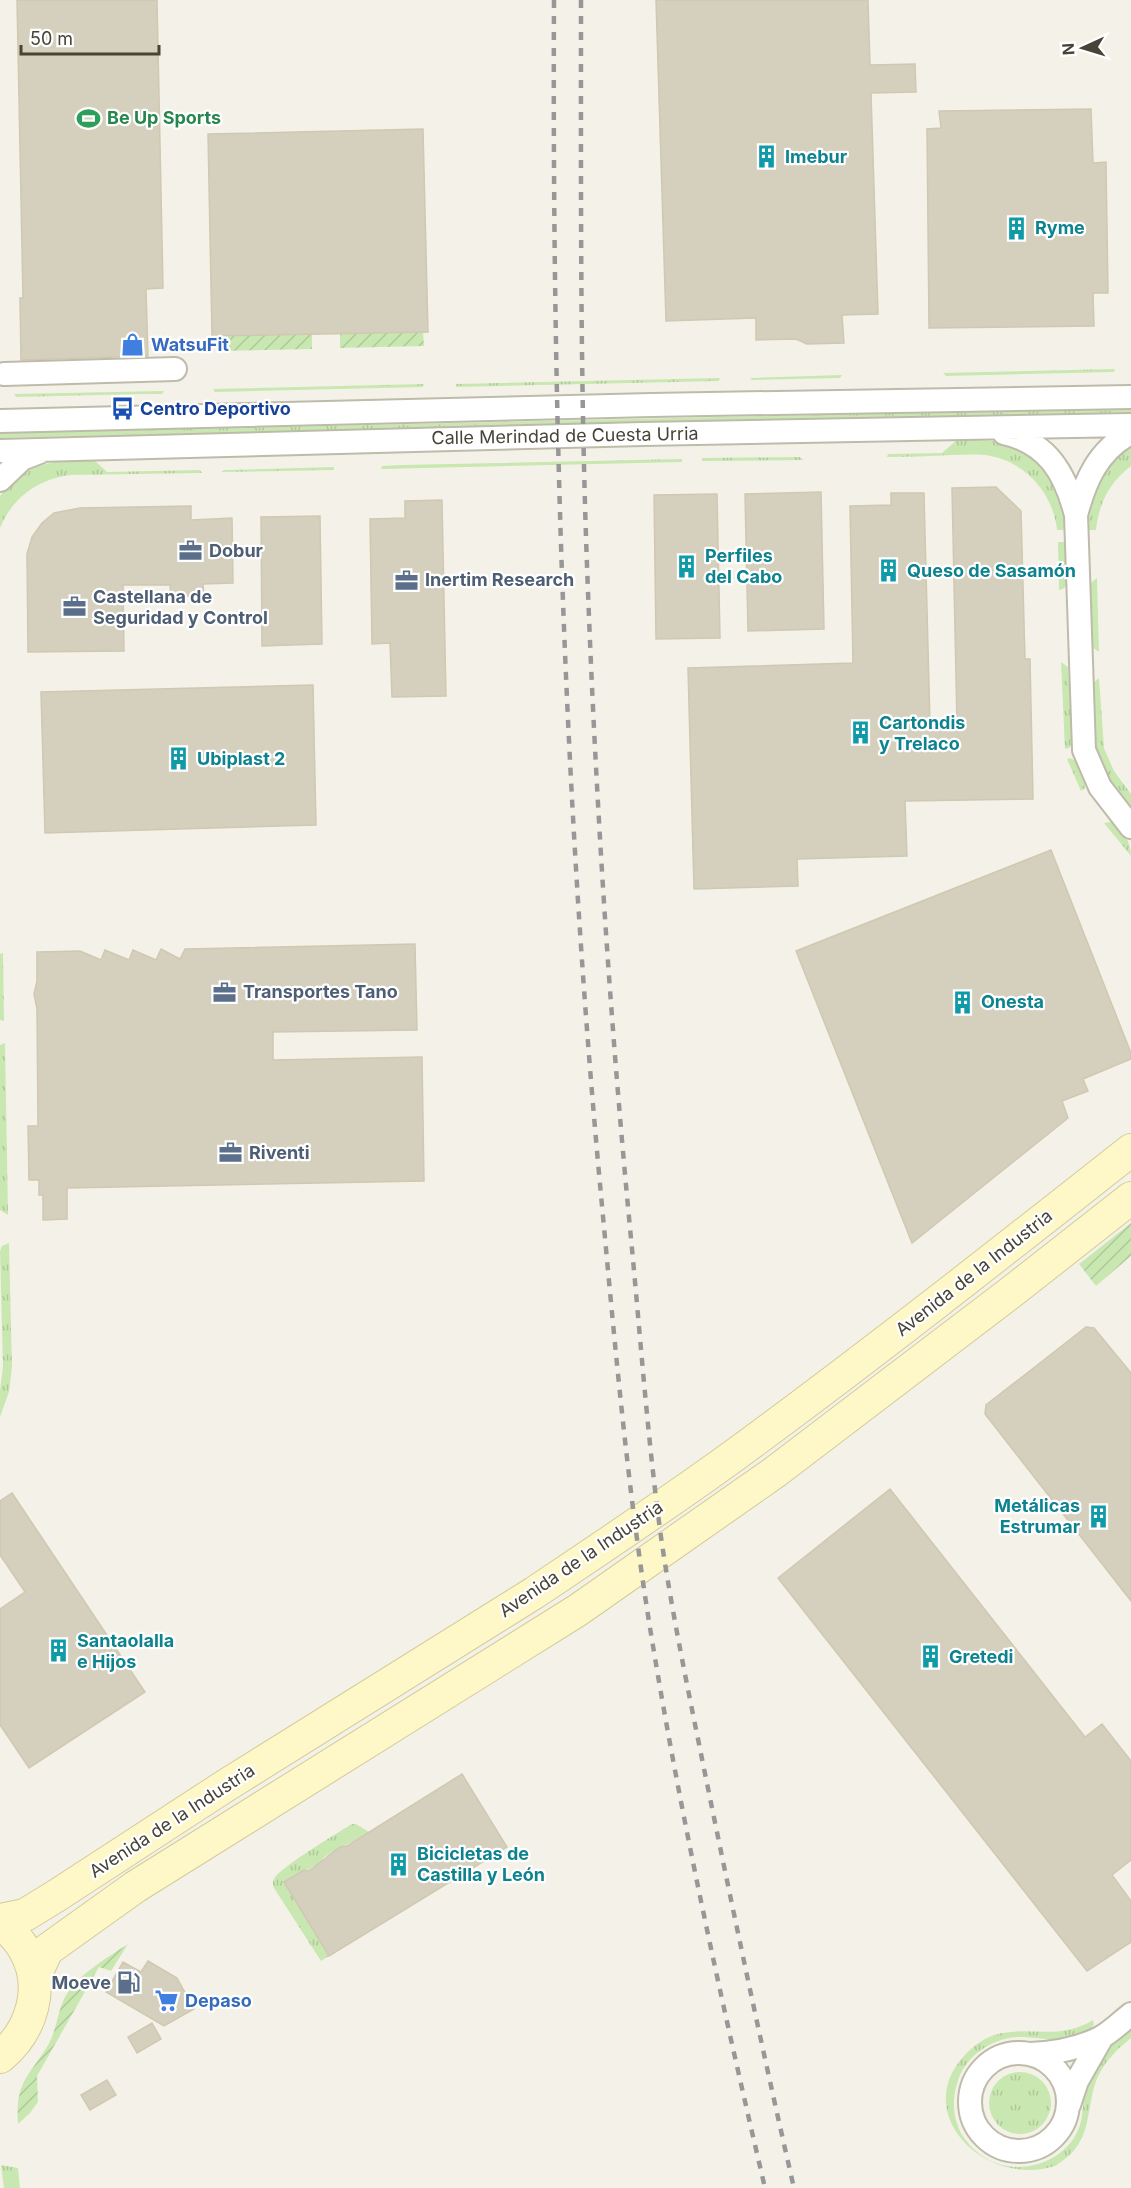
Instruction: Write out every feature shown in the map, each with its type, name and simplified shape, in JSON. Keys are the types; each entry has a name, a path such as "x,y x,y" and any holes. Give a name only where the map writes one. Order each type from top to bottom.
{"main road":[{"name":"Avenida de la Industria","path":"0,1920 25,1915 56,1896 225,1786 576,1565 741,1451 1131,1150"},
{"name":"Avenida de la Industria","path":"34,1978 47,1950 125,1894 578,1610 775,1472 1010,1293 1131,1197"},
{"path":"0,1920 24,1949 34,1978 34,2001 28,2023 12,2047 0,2057"}],"street":[{"path":"4,374 175,369"},
{"name":"Calle Merindad de Cuesta Urria","path":"0,421 651,405 1131,397"},
{"name":"Calle Merindad de Cuesta Urria","path":"0,451 643,434 1131,425"},
{"path":"986,428 1018,436 1036,445 1047,455 1066,483 1076,515 1084,750 1100,787 1131,826"},
{"path":"1076,515 1083,488 1093,468 1107,450 1131,433"},
{"path":"0,480 22,459 48,450"},
{"path":"1102,2037 1077,2081 1062,2126 1052,2138 1037,2147 1021,2151 1004,2149 989,2141 978,2129 971,2114 970,2097 974,2081 984,2067 998,2057 1014,2053 1056,2053 1102,2037 1131,2014"},
{"path":"1030,2054 1049,2064 1063,2081 1067,2095 1067,2109"}],"green space":[{"path":"423,332 424,346 340,348 340,334"},
{"path":"312,334 312,349 219,351 218,336"},
{"path":"1115,369 1114,372 946,376 943,373"},
{"path":"842,375 840,378 752,380 750,378"},
{"path":"720,378 719,381 456,387 456,384"},
{"path":"424,384 423,387 215,392 213,389"},
{"path":"164,391 162,394 16,397 14,394"},
{"path":"1131,408 1131,413 0,438 0,433"},
{"path":"957,440 1002,442 1033,456 1057,489 1065,530 1057,530 1050,503 1043,491 1034,480 1012,463 985,455 887,457 888,454 942,453"},
{"path":"1131,446 1131,466 1106,494 1096,530 1088,530 1090,505 1098,482 1111,462"},
{"path":"800,457 803,460 702,461 702,458"},
{"path":"93,459 107,472 200,470 202,473 59,477 28,491 12,507 0,528 0,496 19,476 53,462"},
{"path":"682,459 682,462 381,469 382,466 402,465"},
{"path":"334,467 334,470 221,472 224,470"},
{"path":"1058,542 1065,542 1067,585 1059,590"},
{"path":"1097,578 1099,652 1092,647 1089,584"},
{"path":"1061,662 1068,667 1072,744 1065,749"},
{"path":"1099,678 1104,748 1114,771 1131,794 1131,809 1104,771 1093,738 1093,683"},
{"path":"1067,759 1076,761 1085,782 1085,788 1081,791"},
{"path":"1111,822 1120,828 1126,837 1131,856 1104,823"},
{"path":"3,953 4,1021 0,1020 0,954"},
{"path":"5,1043 8,1215 0,1210 0,1045"},
{"path":"1131,1223 1131,1256 1096,1286 1079,1264"},
{"path":"9,1243 12,1367 9,1392 0,1417 3,1366 0,1251 2,1246"},
{"path":"352,1824 369,1832 323,1858 322,1862 286,1881 329,1956 321,1961 274,1888 273,1882 286,1867"},
{"path":"128,1944 111,1971 99,1967 37,2076 38,2102 18,2124 21,2089 51,2039 65,1997 85,1974"},
{"path":"1093,2020 1094,2024 1088,2032 1080,2036 1070,2039 1007,2038 988,2046 972,2058 960,2074 955,2090 954,2109 961,2133 970,2145 988,2159 982,2157 964,2142 951,2123 946,2102 949,2080 963,2057 979,2043 994,2035 1010,2032 1059,2031 1076,2028"},
{"path":"1131,2028 1131,2038 1101,2070 1095,2084 1085,2130 1075,2149 1067,2158 1055,2166 1029,2170 1005,2167 996,2163 1019,2167 1030,2166 1051,2159 1069,2145 1080,2125 1085,2090 1091,2076 1100,2060"},
{"path":"1020,2072 1042,2081 1051,2103 1042,2125 1020,2134 998,2125 989,2103 998,2081"},
{"path":"1,2165 18,2168 20,2188 4,2188"}],"building":[{"name":"Be Up Sports","path":"17,0 157,0 163,288 146,289 148,356 21,360 20,298 23,298"},
{"name":"Imebur","path":"656,0 868,0 870,65 915,64 916,92 871,93 878,314 842,315 844,343 807,344 796,339 756,340 756,318 666,321"},
{"name":"Ryme","path":"1091,109 1093,163 1106,162 1108,293 1093,293 1094,326 929,328 927,129 941,128 939,111"},
{"path":"423,129 428,332 212,336 208,134"},
{"name":"Cartondis y Trelaco","path":"996,487 1021,511 1025,659 1030,659 1033,799 905,801 907,856 797,859 798,886 694,889 688,668 853,663 850,506 891,505 891,493 924,493 930,725 957,724 952,488"},
{"path":"821,492 824,629 748,631 745,494"},
{"name":"Perfiles del Cabo","path":"717,494 720,638 656,639 654,495"},
{"name":"Inertim Research","path":"442,500 446,696 392,697 390,643 372,644 370,519 405,518 405,501"},
{"name":"Castellana de Seguridad y Control","path":"191,506 191,520 232,518 233,583 203,584 204,596 171,596 170,585 123,585 124,651 28,652 27,554 32,537 42,523 54,513 80,508"},
{"path":"320,516 322,644 262,646 261,517"},
{"name":"Ubiplast 2","path":"313,685 316,825 45,833 41,692"},
{"name":"Onesta","path":"1051,850 1131,1053 1131,1059 1083,1079 1088,1091 1062,1101 1068,1118 912,1243 796,951"},
{"path":"415,944 417,1030 273,1032 273,1060 422,1057 424,1181 67,1188 67,1219 43,1220 43,1195 39,1195 39,1180 29,1180 28,1126 38,1126 37,1009 34,994 37,981 37,952 80,951 101,960 105,950 129,960 133,950 156,960 161,949 180,959 185,949"},
{"name":"Metálicas Estrumar","path":"1086,1327 1094,1328 1131,1373 1131,1601 985,1414 986,1405"},
{"name":"Gretedi","path":"890,1489 1085,1737 1102,1724 1131,1761 1131,1860 1112,1875 1131,1901 1131,1942 1087,1971 778,1578"},
{"name":"Santaolalla e Hijos","path":"12,1493 145,1692 29,1768 0,1725 0,1609 25,1592 0,1555 0,1501"},
{"name":"Bicicletas de Castilla y León","path":"462,1774 507,1847 329,1956 284,1882 304,1870 308,1871 340,1847 347,1846"},
{"path":"148,1961 177,1978 194,2009 164,2026 106,1992 123,1962 141,1972"},
{"path":"152,2023 161,2039 137,2053 128,2037"},
{"path":"107,2080 116,2095 90,2110 81,2095"}],"railway":[{"path":"554,0 555,299 563,598 578,897 601,1195 623,1421 644,1590 677,1782 704,1918 765,2188"},
{"path":"581,0 583,424 594,731 622,1145 648,1421 661,1537 678,1640 733,1910 794,2188"}],"place":[{"name":"Be Up Sports","path":"89,118"},
{"name":"Imebur","path":"767,157"},
{"name":"Ryme","path":"1017,228"},
{"name":"WatsuFit","path":"133,345"},
{"name":"Centro Deportivo","path":"122,409"},
{"name":"Dobur","path":"191,551"},
{"name":"Perfiles del Cabo","path":"687,566"},
{"name":"Queso de Sasamón","path":"889,571"},
{"name":"Inertim Research","path":"407,580"},
{"name":"Castellana de Seguridad y Control","path":"75,607"},
{"name":"Cartondis y Trelaco","path":"861,733"},
{"name":"Ubiplast 2","path":"179,759"},
{"name":"Transportes Tano","path":"225,992"},
{"name":"Onesta","path":"963,1002"},
{"name":"Riventi","path":"231,1153"},
{"name":"Metálicas Estrumar","path":"1098,1516"},
{"name":"Santaolalla e Hijos","path":"59,1651"},
{"name":"Gretedi","path":"931,1657"},
{"name":"Bicicletas de Castilla y León","path":"399,1864"},
{"name":"Moeve","path":"129,1983"},
{"name":"Depaso","path":"167,2001"}]}
